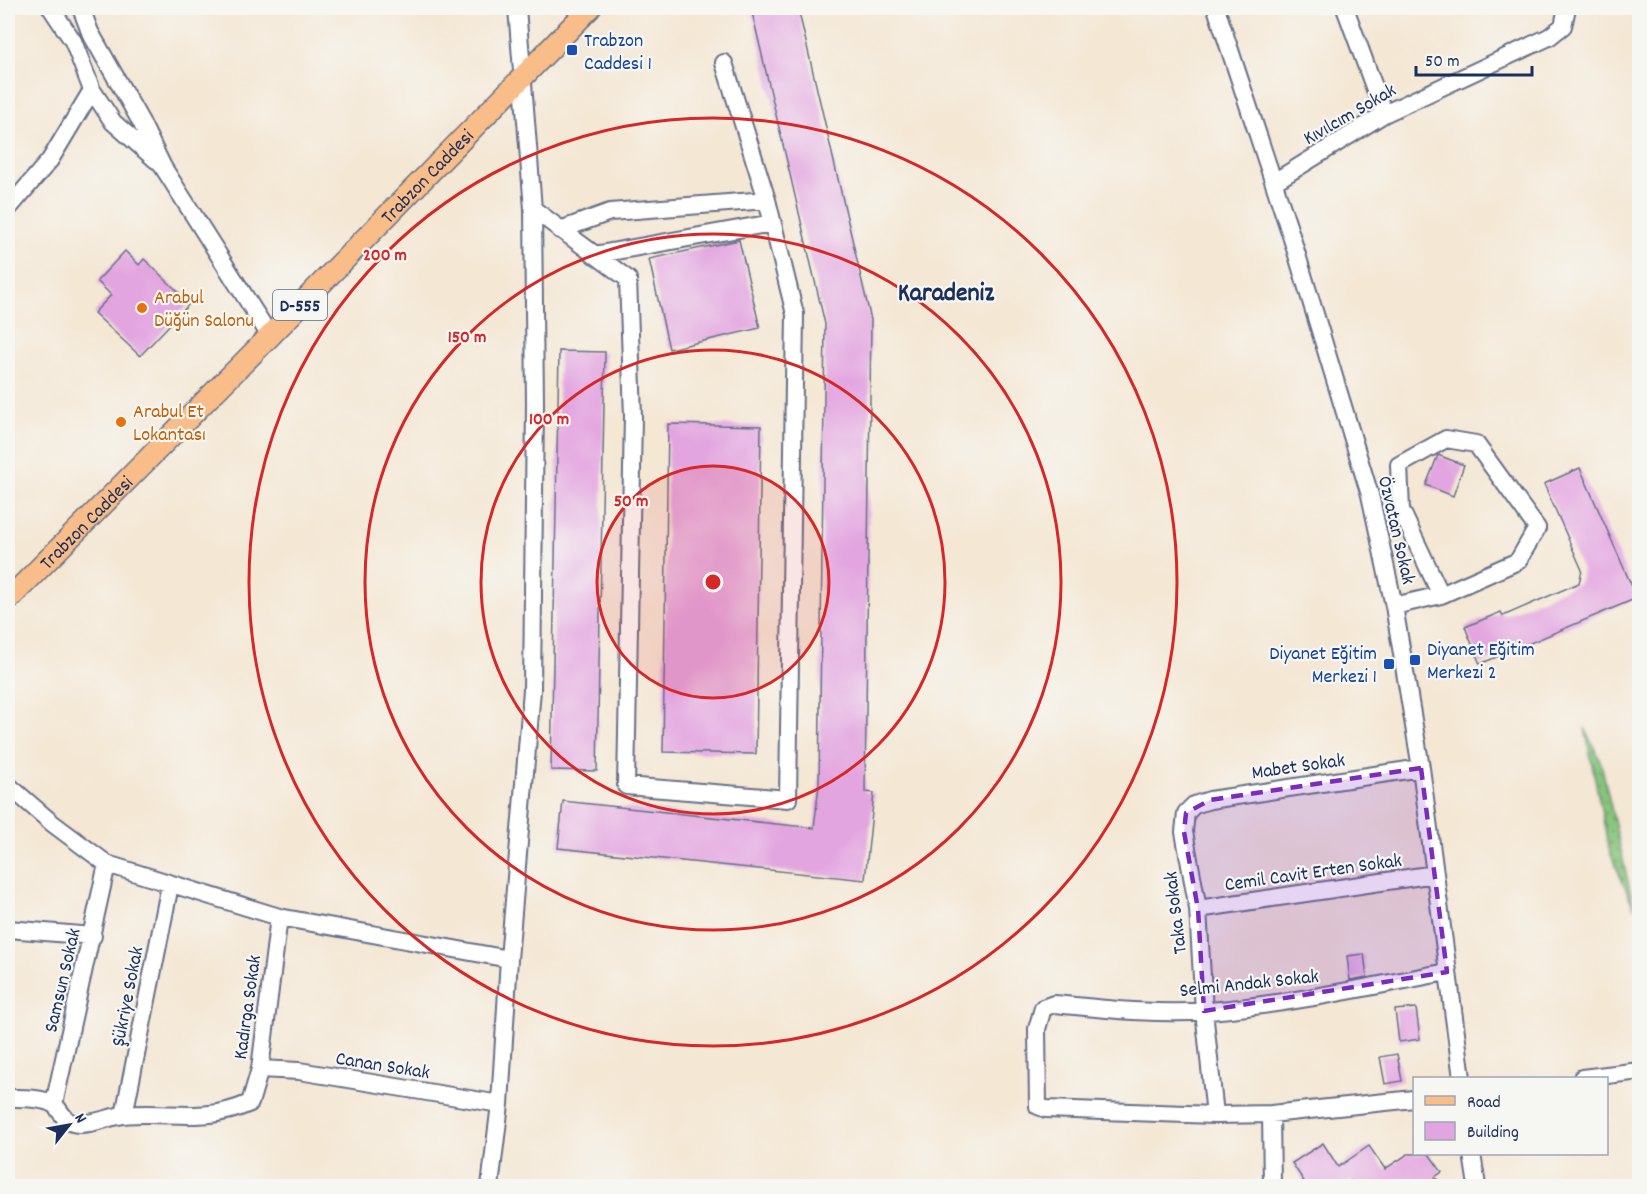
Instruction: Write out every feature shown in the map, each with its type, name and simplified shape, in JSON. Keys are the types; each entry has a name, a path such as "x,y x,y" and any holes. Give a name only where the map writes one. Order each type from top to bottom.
{"main road":[{"name":"Trabzon Caddesi","path":"8,600 590,8"}],"street":[{"path":"51,8 73,41 92,90 113,122 163,167"},
{"path":"81,8 90,32 141,122 163,167 270,336"},
{"path":"490,1186 500,1104 509,958 532,690 535,404 533,209 517,8"},
{"name":"Özvatan Sokak","path":"1216,8 1274,182 1370,495 1394,606 1421,768 1462,1077"},
{"path":"1345,8 1384,114"},
{"name":"Kıvılcım Sokak","path":"1274,182 1384,114 1549,37 1563,26 1567,10"},
{"path":"533,209 628,279 633,416 626,786 788,799 795,314 767,200 724,63"},
{"path":"8,209 50,160 92,90"},
{"path":"560,230 610,212 767,200"},
{"path":"594,255 772,223"},
{"path":"1394,606 1441,595 1518,561 1538,528 1476,444 1446,439 1399,465 1401,510 1441,595"},
{"name":"Mabet Sokak","path":"1186,813 1194,805 1210,800 1421,768"},
{"path":"8,785 52,823 106,864 279,916 509,958"},
{"name":"Taka Sokak","path":"1186,813 1184,832 1198,909 1204,1011 1215,1115"},
{"name":"Samsun Sokak","path":"54,1104 93,936 106,864"},
{"name":"Cemil Cavit Erten Sokak","path":"1198,909 1435,874"},
{"name":"Şükriye Sokak","path":"124,1115 170,885"},
{"name":"Kadırga Sokak","path":"124,1115 204,1116 229,1112 250,1103 260,1069 279,916"},
{"path":"8,929 93,936"},
{"name":"Selmi Andak Sokak","path":"1215,1115 1046,1109 1038,1106 1037,1029 1042,1008 1054,1004 1146,1012 1204,1011 1323,996 1447,972"},
{"name":"Canan Sokak","path":"260,1069 299,1071 500,1104"},
{"path":"1590,1077 1640,1071"},
{"path":"8,1098 36,1099 54,1104 62,1117 73,1123 124,1115"},
{"path":"1215,1115 1271,1114 1413,1099"},
{"path":"1271,1114 1272,1186"},
{"path":"1472,1155 1477,1186"}],"highlighted area":[{"path":"1421,768 1447,972 1204,1011 1198,909 1184,832 1186,813 1210,800"}],"green space":[{"path":"1585,728 1601,763 1634,908 1609,850"}],"building":[{"path":"751,8 798,8 871,320 865,792 874,793 865,880 558,848 563,801 814,828 819,785 825,324"},
{"path":"739,240 760,328 669,349 649,259"},
{"name":"Arabul Düğün Salonu","path":"125,251 139,265 144,259 190,303 140,356 94,313 111,295 97,281"},
{"path":"559,351 605,352 597,771 551,770"},
{"path":"668,424 761,426 756,754 663,752"},
{"path":"1438,455 1464,465 1453,496 1426,485"},
{"path":"1580,468 1637,598 1480,664 1465,627 1501,612 1503,616 1579,583 1582,570 1544,484"},
{"path":"1364,954 1367,977 1350,980 1347,956"},
{"path":"1416,1008 1420,1039 1399,1042 1395,1010"},
{"path":"1397,1054 1402,1081 1385,1084 1380,1057"},
{"path":"1323,1143 1338,1167 1369,1146 1385,1169 1408,1154 1430,1155 1442,1172 1435,1177 1442,1186 1354,1186 1351,1181 1342,1186 1307,1186 1292,1163"}],"place":[{"name":"Trabzon Caddesi 1","path":"572,50"},
{"name":"Arabul Düğün Salonu","path":"142,308"},
{"name":"Arabul Et Lokantası","path":"121,422"},
{"name":"Diyanet Eğitim Merkezi 2","path":"1415,660"},
{"name":"Diyanet Eğitim Merkezi 1","path":"1389,664"}],"district":[{"name":"Karadeniz","path":"946,291"}]}
